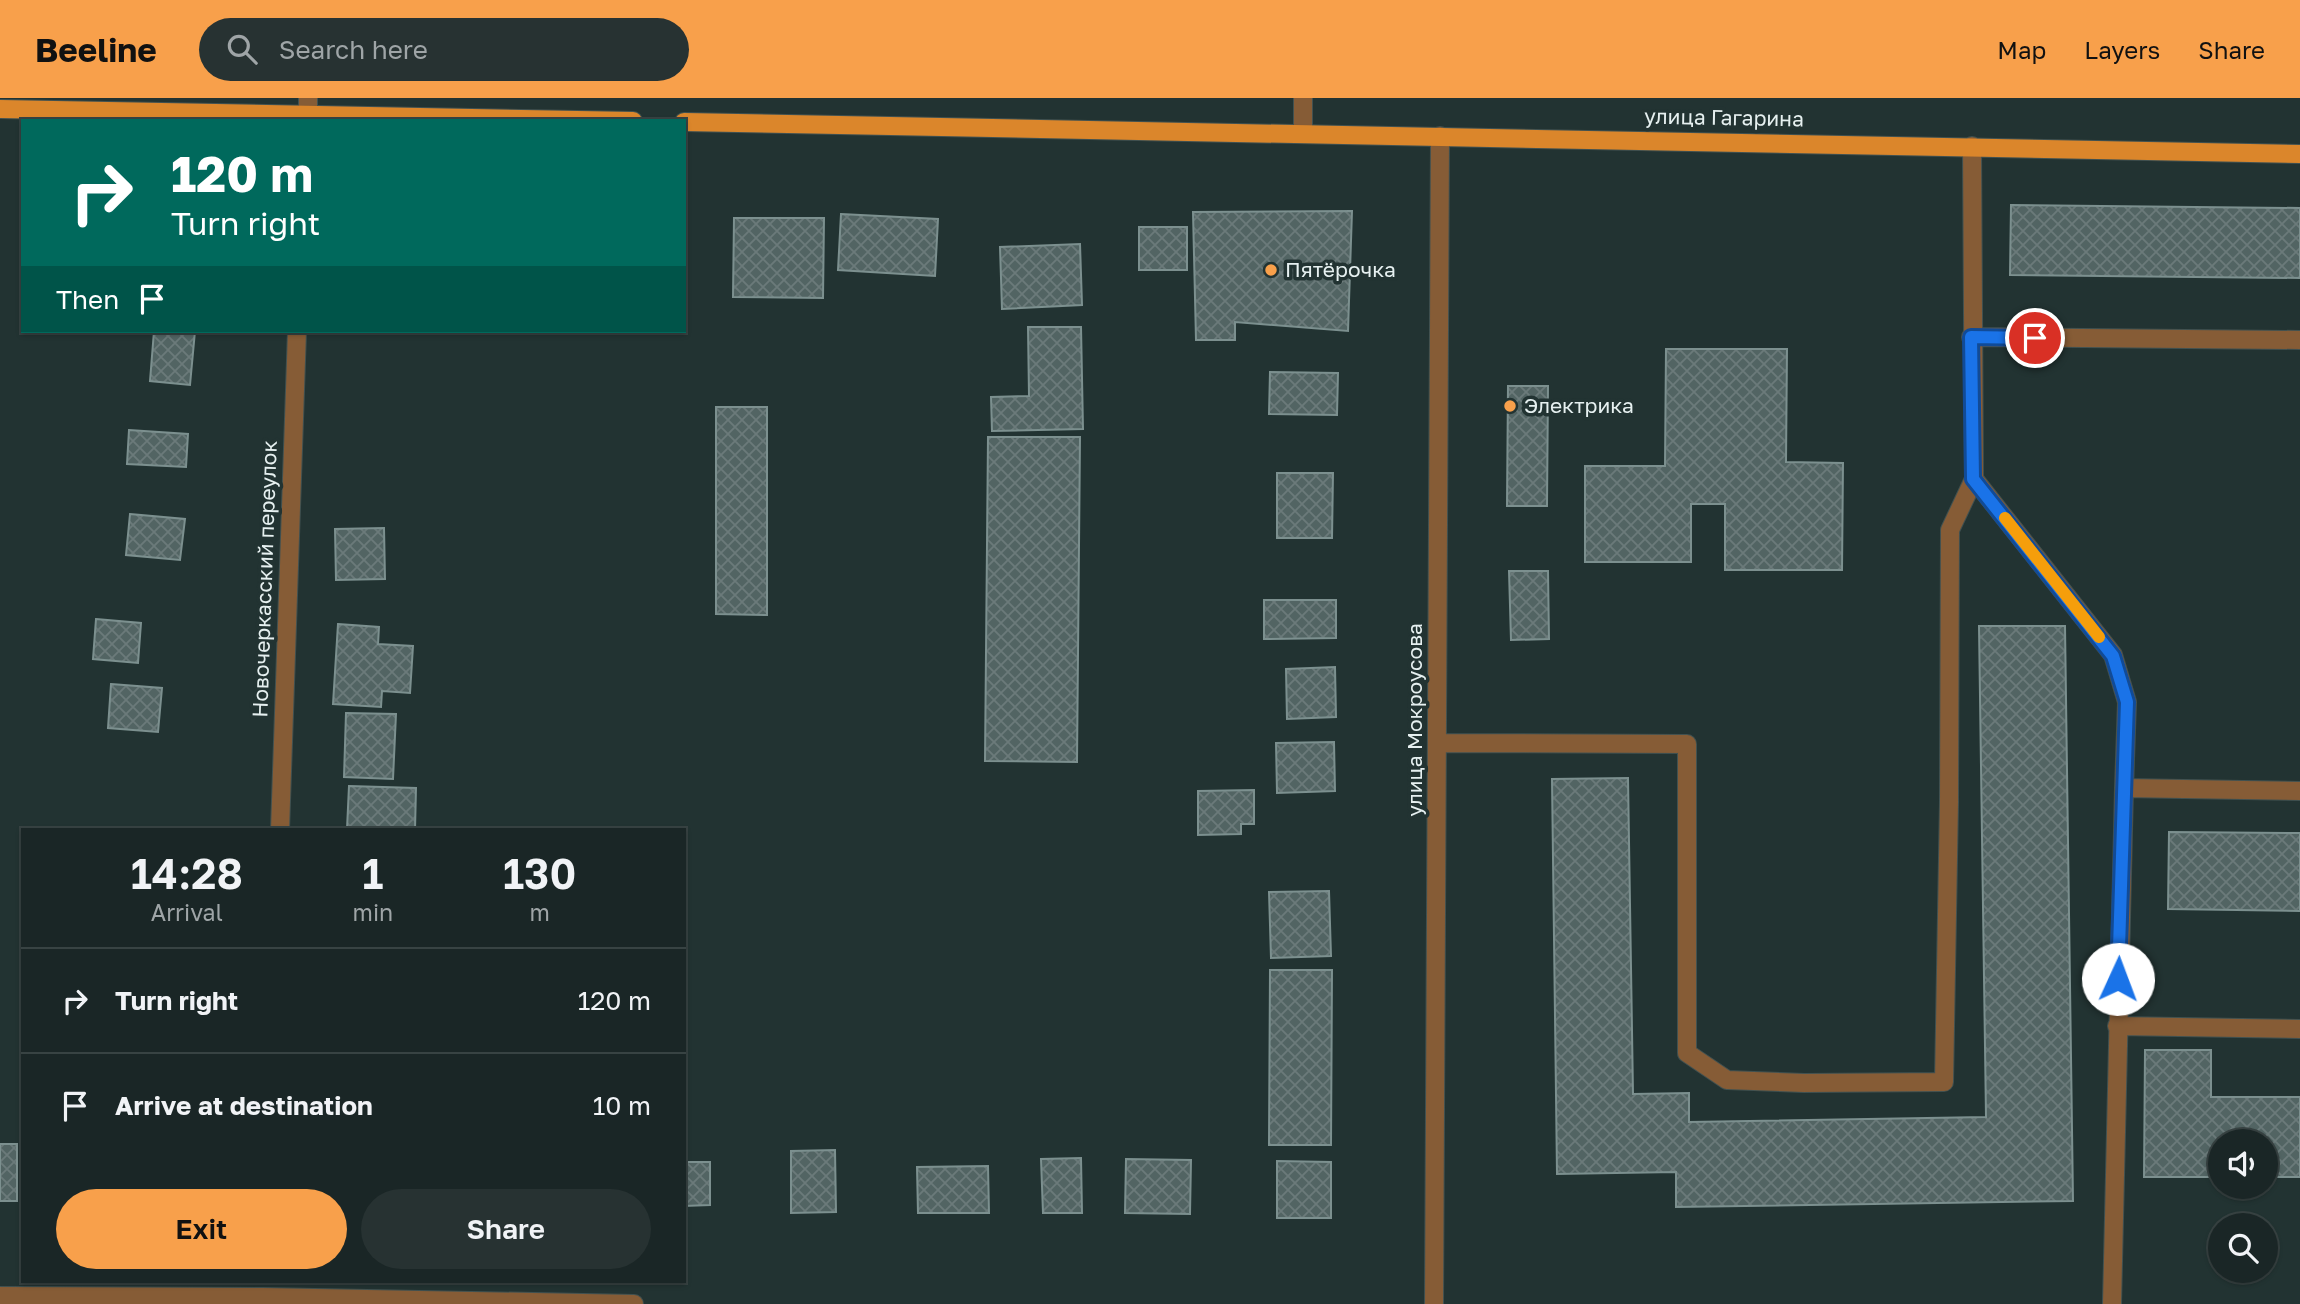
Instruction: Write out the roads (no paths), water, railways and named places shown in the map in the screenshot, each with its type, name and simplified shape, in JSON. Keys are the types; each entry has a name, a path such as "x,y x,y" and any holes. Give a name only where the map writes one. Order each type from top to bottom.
{"main road":[{"path":"0,109 308,111 568,119"},
{"name":"улица Гагарина","path":"686,122 2300,154"}],"street":[{"path":"1303,98 1303,133"},
{"name":"улица Мокроусова","path":"1434,1304 1440,136"},
{"path":"1438,743 1687,744 1687,1054 1727,1080 1804,1083 1944,1082 1950,530 1973,479 1972,146"},
{"name":"Новочеркасский переулок","path":"279,828 296,333"},
{"path":"1971,337 2300,340"},
{"path":"1973,479 2113,656 2127,702 2112,1304"},
{"path":"2124,788 2300,791"},
{"path":"2117,1026 2300,1029"},
{"path":"0,1296 264,1294 634,1304"}],"place":[{"name":"Пятёрочка","path":"1271,270"},
{"name":"Электрика","path":"1510,406"}]}
